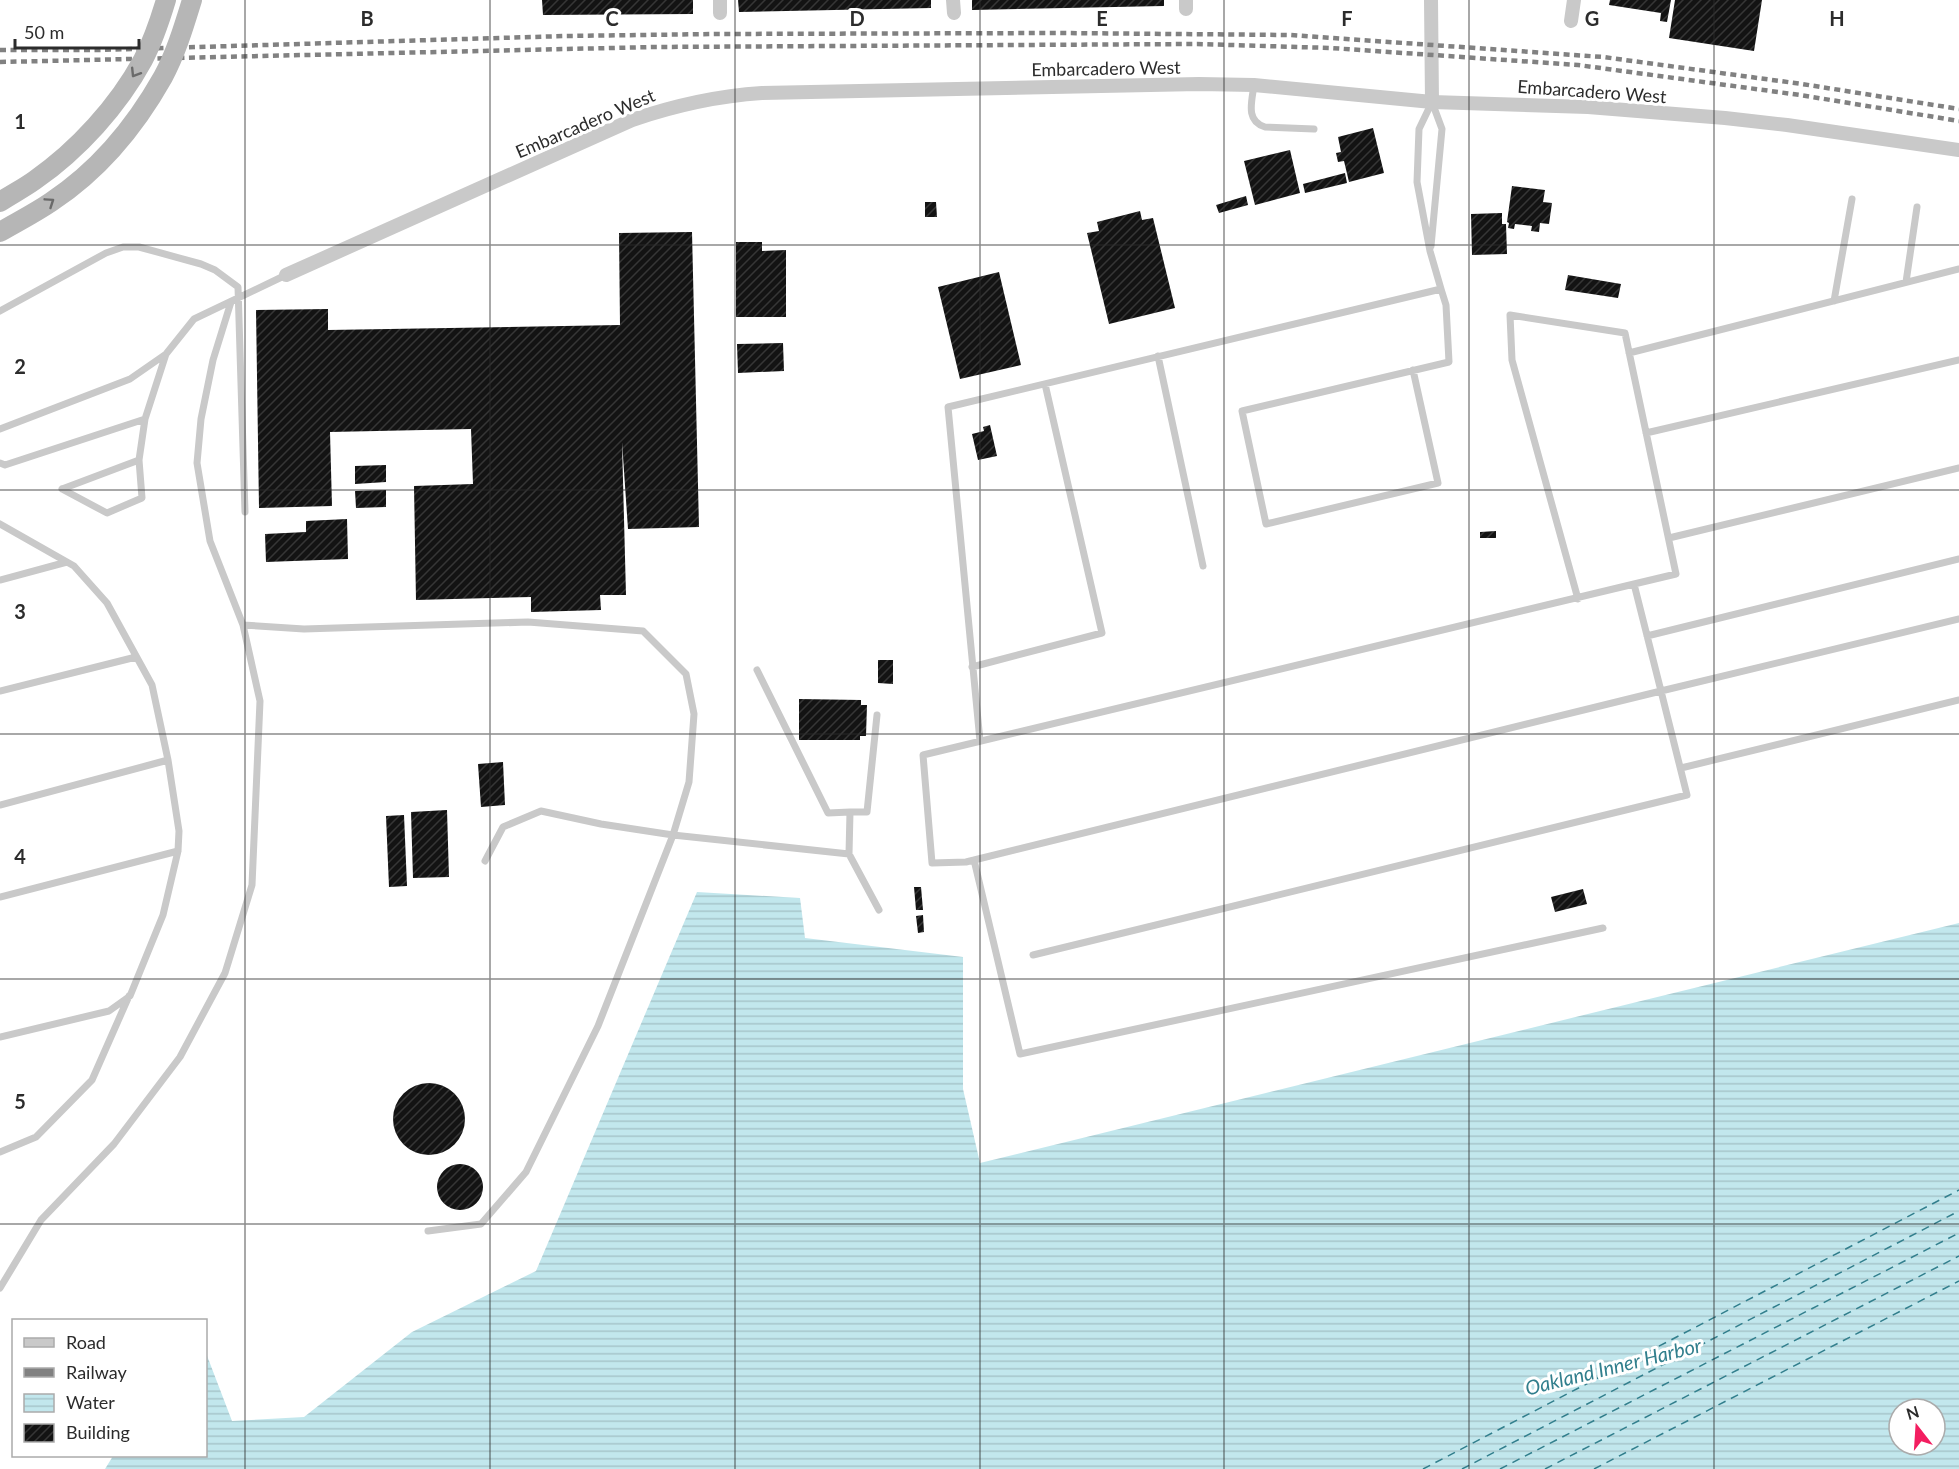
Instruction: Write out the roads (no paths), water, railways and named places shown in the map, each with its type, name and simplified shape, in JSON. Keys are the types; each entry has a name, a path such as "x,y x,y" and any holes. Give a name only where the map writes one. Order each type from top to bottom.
{"main road":[{"path":"0,202 45,172 70,151 122,94 143,60 158,26 166,0"},
{"path":"0,232 52,202 88,173 117,143 141,112 164,75 192,0"}],"street":[{"path":"1431,0 1432,102"},
{"path":"1571,21 1574,0"},
{"name":"Embarcadero West","path":"286,274 632,120 667,108 730,95 1199,84 1254,85 1432,102 1588,107 1725,118 1798,126 1959,150"}],"lane":[{"path":"1254,85 1251,111 1252,118 1258,125 1314,129"},
{"path":"1413,370 1438,483 1266,524 1242,411 1413,370 1449,362 1446,304 1430,251 1416,182 1419,129 1432,102"},
{"path":"1430,251 1442,129 1432,102"},
{"path":"1833,301 1852,199"},
{"path":"1906,282 1917,207"},
{"path":"0,311 106,253 123,247 139,247 201,264 215,270 238,287 245,512"},
{"path":"1629,353 1959,269"},
{"path":"0,429 130,379 166,354 194,319 286,274"},
{"path":"980,741 948,407 1441,288"},
{"path":"0,1288 41,1220 114,1144 180,1058 225,973 252,885 260,700 243,625 210,541 197,463 201,419 213,360 231,302"},
{"path":"1578,598 1512,360 1510,315 1625,333 1676,574 1578,598 923,755 932,862 966,862 1959,619"},
{"path":"139,460 62,489 107,513 142,498 139,460 145,419 166,354"},
{"path":"1158,357 1203,566"},
{"path":"1646,433 1959,360"},
{"path":"972,666 1102,633 1045,384"},
{"path":"0,463 5,465 145,419"},
{"path":"1669,538 1959,468"},
{"path":"0,524 74,566 107,603 152,686 168,760 179,831 178,851 163,915 92,1080 36,1137 0,1152"},
{"path":"1647,636 1959,559"},
{"path":"0,580 67,562"},
{"path":"1033,956 1687,795 1634,584"},
{"path":"243,625 304,629 528,622 643,631 686,674 694,714 689,782 673,835 598,1026 526,1172 481,1224 428,1231"},
{"path":"0,692 136,657"},
{"path":"757,670 828,813 867,812 877,715"},
{"path":"1680,768 1959,700"},
{"path":"0,805 168,760"},
{"path":"485,861 503,826 541,811 602,824 673,835 849,854"},
{"path":"850,812 849,854 879,910"},
{"path":"0,897 178,851"},
{"path":"974,860 1020,1054 1603,927"},
{"path":"0,1037 109,1011 130,996"}],"water":[{"name":"Oakland Inner Harbor","path":"697,892 800,898 805,938 963,957 963,1089 980,1163 1959,923 1959,1469 105,1469 112,1457 207,1457 207,1356 232,1421 304,1417 412,1332 536,1271"}],"railway":[{"path":"0,50 98,50 565,36 716,34 1290,35 1603,57 1802,84 1959,109"},
{"path":"0,62 654,47 1197,44 1331,48 1578,65 1800,95 1959,121"}]}
